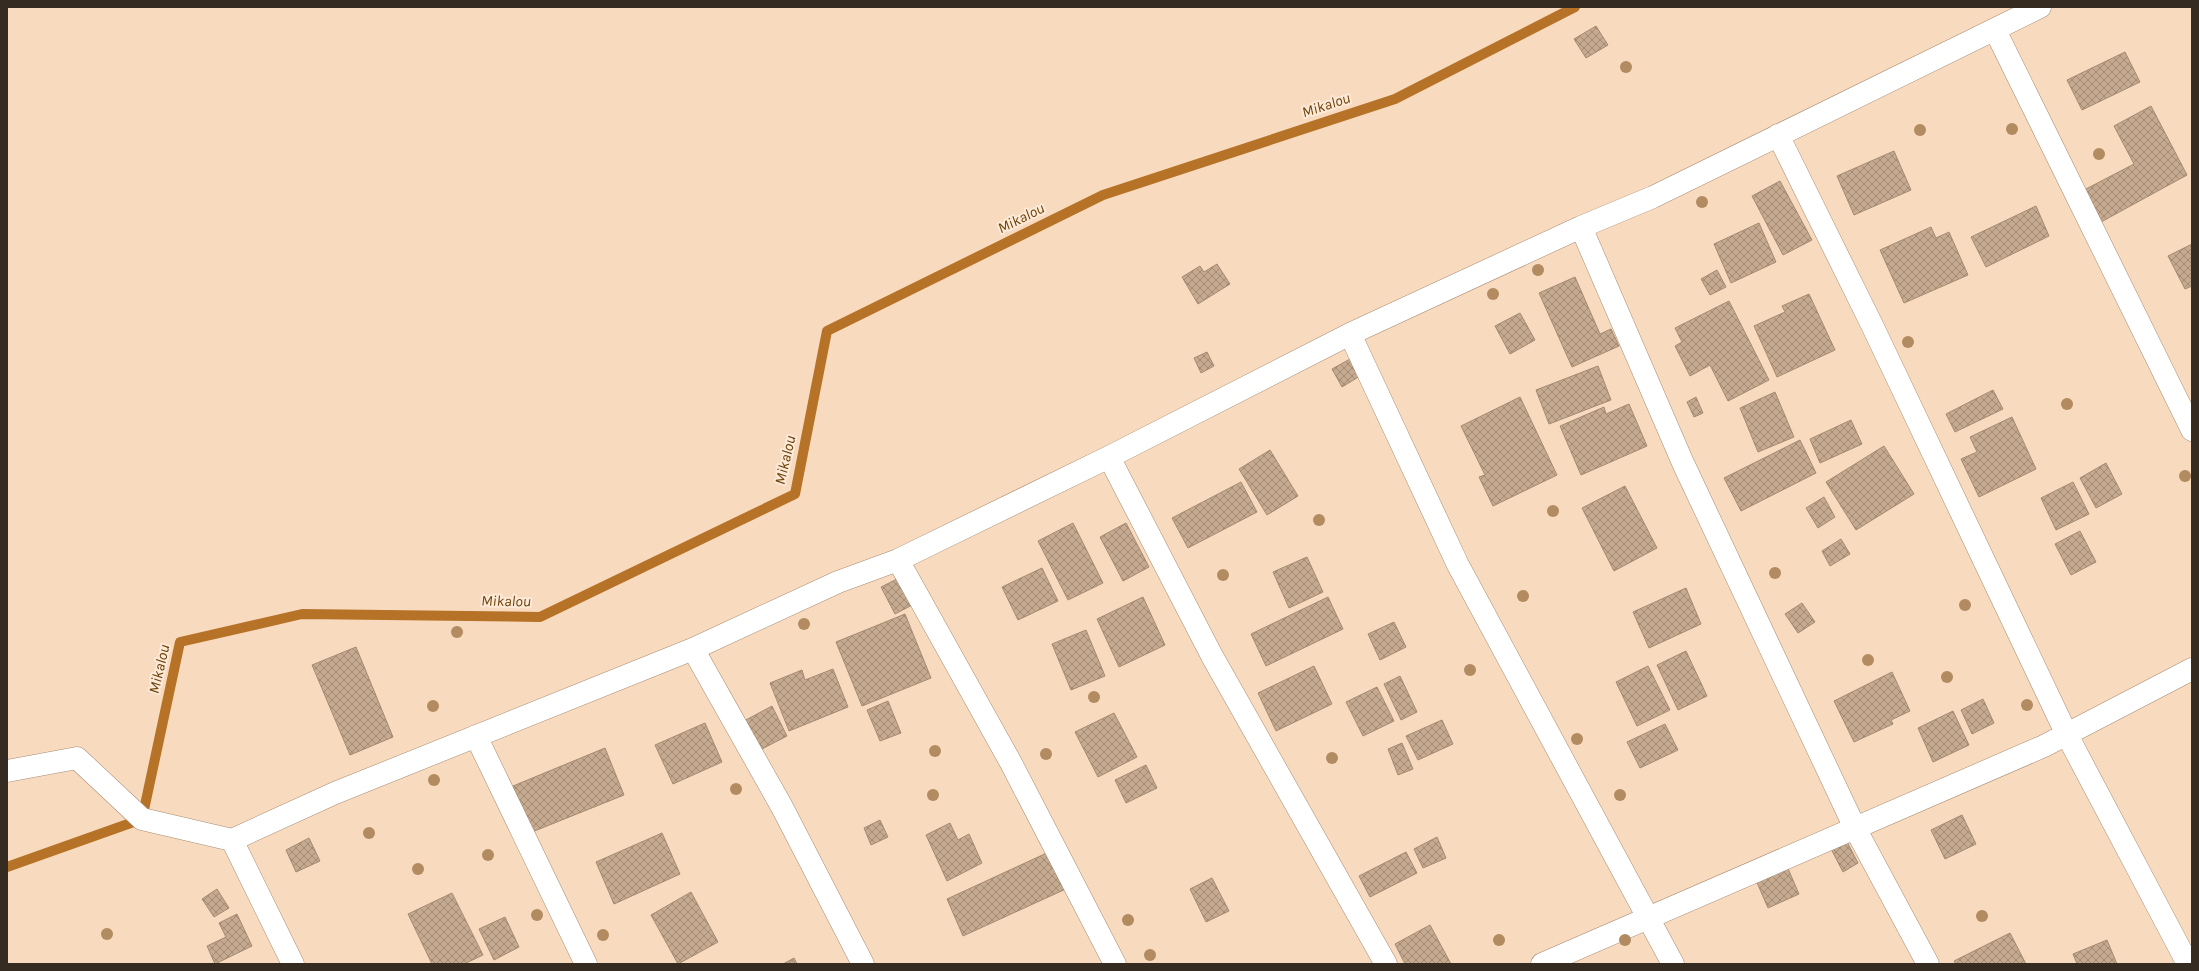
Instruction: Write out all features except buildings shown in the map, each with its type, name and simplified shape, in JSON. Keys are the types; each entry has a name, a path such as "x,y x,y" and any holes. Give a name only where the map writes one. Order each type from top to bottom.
{"street":[{"path":"7,771 77,758 142,819 232,840 335,793 693,648 838,582 898,560 1109,457 1350,334 1581,227 1654,197 2040,7"},
{"path":"1995,30 2192,430"},
{"path":"1778,135 1872,325 2067,735 2188,964"},
{"path":"1581,227 1683,463 1855,828 1928,964"},
{"path":"1350,334 1458,565 1673,964"},
{"path":"1109,457 1212,656 1386,964"},
{"path":"898,560 1011,763 1115,964"},
{"path":"693,648 782,807 863,964"},
{"path":"1542,964 2067,735 2192,669"},
{"path":"476,736 586,964"},
{"path":"232,840 293,964"}],"waterway":[{"name":"Mikalou","path":"7,867 142,819 180,642 302,614 540,617 795,494 827,331 1103,195 1395,99 1575,7"}]}
